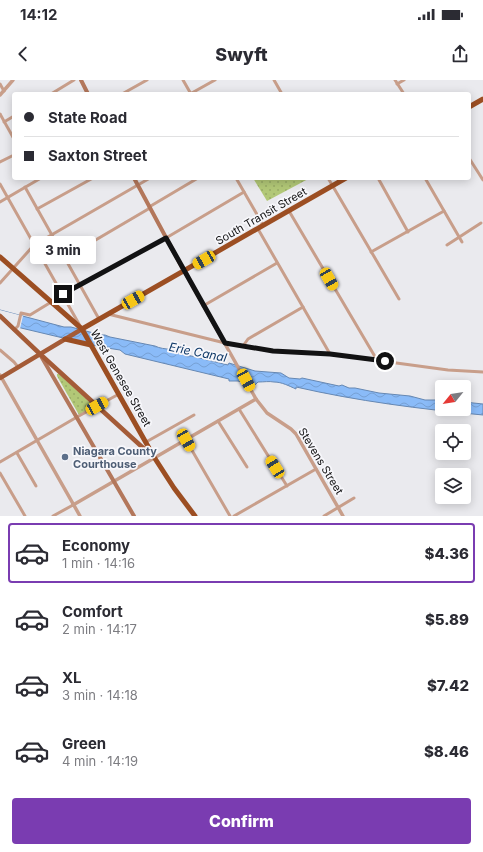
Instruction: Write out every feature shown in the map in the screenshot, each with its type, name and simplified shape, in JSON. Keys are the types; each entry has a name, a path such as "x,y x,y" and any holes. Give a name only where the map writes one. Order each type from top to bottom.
{"highway":[{"path":"471,106 483,100"},
{"name":"South Transit Street","path":"82,330 342,180"},
{"name":"West Genesee Street","path":"0,257 82,330 154,457 174,488 195,516"},
{"path":"63,340 91,347"}],"main road":[{"path":"81,80 87,92"},
{"path":"135,180 184,272"},
{"path":"0,318 154,457"},
{"name":"South Transit Street","path":"0,377 82,330"},
{"path":"40,354 134,516"}],"street":[{"path":"0,95 13,80"},
{"path":"54,92 74,80"},
{"path":"126,92 147,80"},
{"path":"183,80 189,92"},
{"path":"194,92 215,80"},
{"path":"274,80 281,92"},
{"path":"395,80 403,92"},
{"path":"397,84 404,80"},
{"path":"0,84 4,91"},
{"path":"0,114 12,136"},
{"path":"4,122 12,117"},
{"path":"0,162 12,156"},
{"path":"471,161 483,180"},
{"path":"0,202 37,180"},
{"path":"37,209 89,180"},
{"path":"0,283 34,245 147,180"},
{"path":"65,258 195,180"},
{"path":"237,180 263,225"},
{"path":"329,180 399,299"},
{"path":"379,180 408,232"},
{"path":"426,180 462,242"},
{"path":"0,184 82,330"},
{"path":"25,187 99,319"},
{"path":"13,329 18,326 22,313 30,314 79,285 166,238 244,192"},
{"path":"289,211 377,360"},
{"path":"371,252 444,211"},
{"path":"447,245 481,223"},
{"path":"258,228 330,354"},
{"path":"204,306 277,263"},
{"name":"Stevens Street","path":"184,272 256,399 267,413 296,434 343,516"},
{"path":"243,346 248,339 304,307"},
{"path":"108,314 225,343 273,351 330,354 450,370 483,372"},
{"path":"0,350 18,367"},
{"path":"0,377 80,516"},
{"path":"0,462 119,394"},
{"path":"54,516 256,399"},
{"path":"239,409 287,486"},
{"path":"146,442 194,415"},
{"path":"218,420 247,467"},
{"path":"186,440 230,516"},
{"path":"17,453 36,486"},
{"path":"234,516 316,469"},
{"path":"0,473 25,516"},
{"path":"324,516 354,498"}],"green space":[{"path":"254,180 306,180 267,201"},
{"path":"57,374 59,374 94,406 79,415"}],"water":[{"path":"0,310 64,327 71,327 110,337 177,350 183,354 228,365 229,363 255,371 281,373 289,378 302,378 379,393 410,396 425,400 435,400 435,410 365,400 296,387 296,389 277,382 258,382 255,385 238,381 229,381 229,379 125,354 120,350 101,347 0,323"},
{"path":"471,403 483,404 483,415 471,414"}],"pier":[{"path":"0,310 23,316 20,329 0,325"}],"place":[{"name":"Niagara County Courthouse","path":"65,457"}],"route":[{"path":"63,294 166,238 225,343 273,351 330,354 385,361"}],"water label":[{"name":"Erie Canal","path":"198,352"}]}
